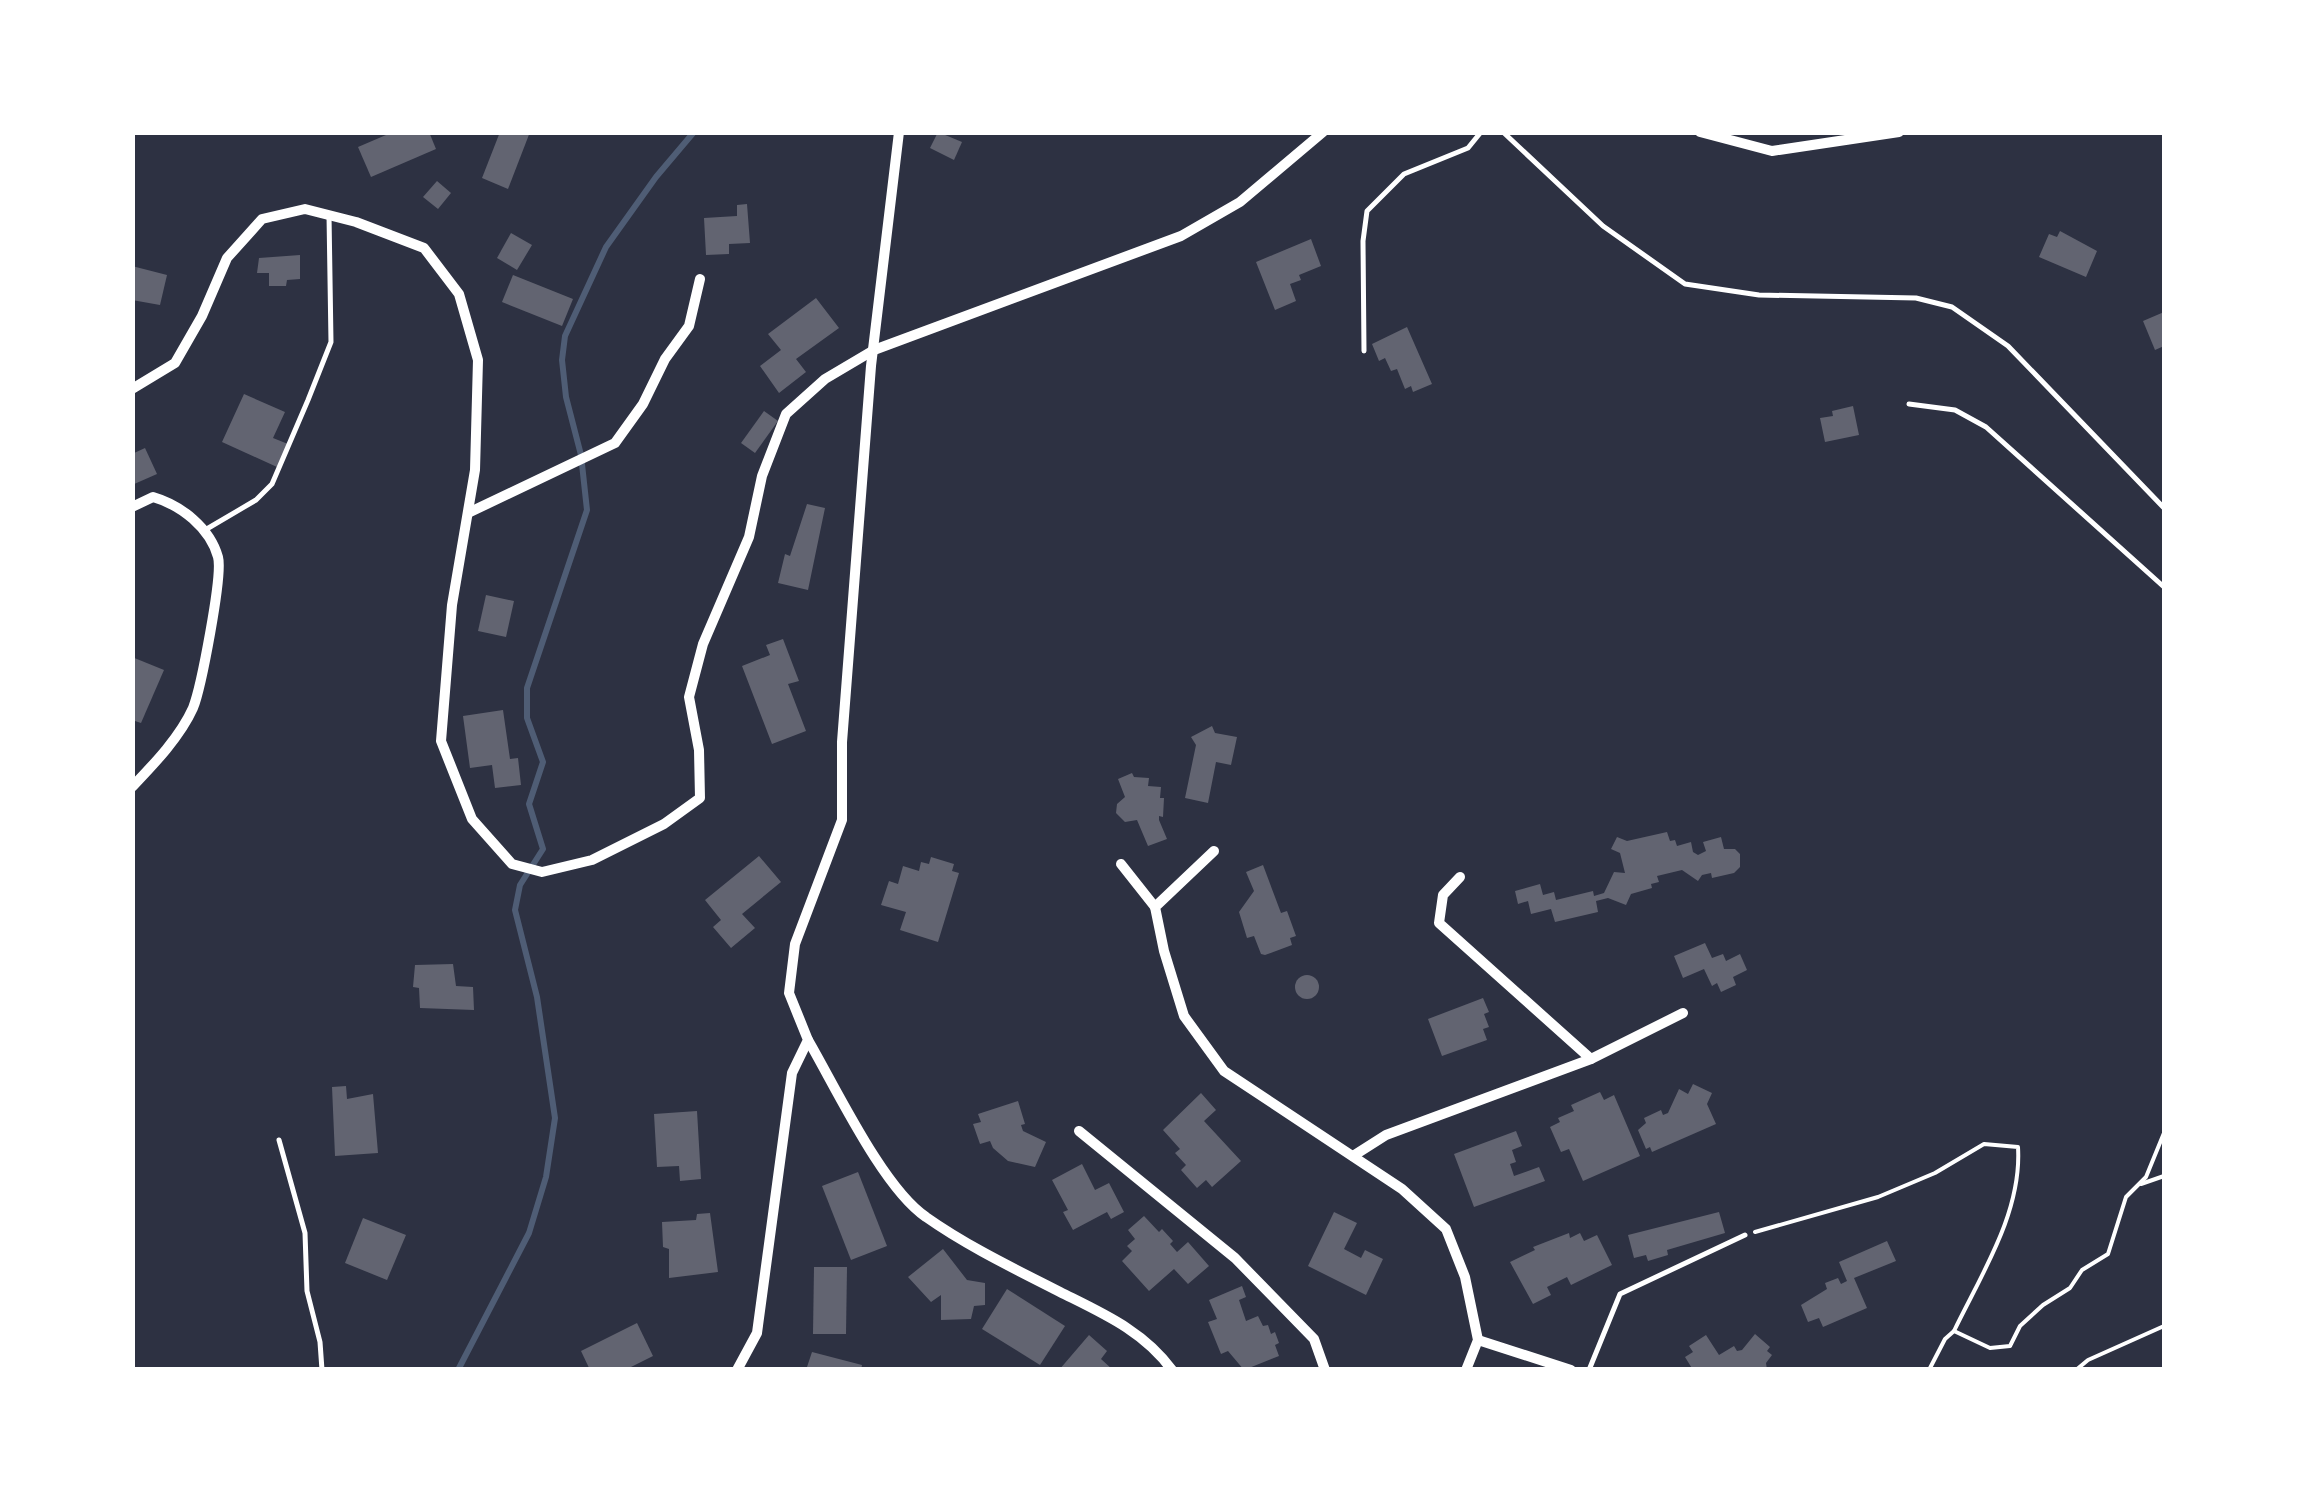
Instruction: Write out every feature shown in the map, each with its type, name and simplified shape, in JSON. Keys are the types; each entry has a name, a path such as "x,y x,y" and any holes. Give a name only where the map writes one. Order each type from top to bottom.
{"street":[{"path":"899,132 874,350 842,742 842,820 795,944 789,993 808,1040 898,1192 925,1217 1122,1323 1156,1347 1172,1370"},
{"path":"132,389 175,364 202,316 226,258 262,219 304,209 356,222 424,248 459,294 478,360 475,470 452,605 441,741 472,819 512,864 542,872 592,860 664,824 700,798 699,750 689,696 703,644 750,537 762,476 786,414 825,379 874,350 1181,236 1240,202 1323,132"},
{"path":"1700,132 1772,151 1899,132"},
{"path":"468,512 580,462 614,442 643,404 665,358 690,326 700,279"},
{"path":"132,507 153,497 170,502 205,530 219,560 206,658 192,708 162,755 132,787"},
{"path":"1155,907 1214,850"},
{"path":"1121,864 1155,907 1184,1016 1224,1071 1402,1189 1446,1229 1466,1277 1478,1340 1466,1370"},
{"path":"1460,878 1444,895 1439,923 1592,1059"},
{"path":"1354,1156 1386,1135 1592,1059 1683,1013"},
{"path":"737,1370 757,1333 792,1072 808,1040"},
{"path":"1079,1131 1235,1258 1314,1338 1325,1370"},
{"path":"1478,1340 1572,1370"}],"lane":[{"path":"1364,351 1363,241 1367,212 1404,174 1468,148 1481,132"},
{"path":"1504,132 1603,226 1685,284 1758,295 1916,298 1952,307 2008,346 2164,508"},
{"path":"205,530 256,500 272,484 331,342 328,215"},
{"path":"1909,404 1955,410 1986,427 2164,587"},
{"path":"279,1140 305,1234 306,1291 320,1342 322,1370"},
{"path":"1589,1370 1620,1294 1745,1235"}],"path":[{"path":"1954,1330 1990,1348 2010,1346 2020,1326 2043,1304 2070,1288 2082,1270 2108,1254 2126,1197 2146,1177 2164,1134"},
{"path":"1745,1235 1878,1197 1935,1173 1984,1144 2018,1147 2020,1175 2007,1219 1954,1330 1928,1370"},
{"path":"2138,1185 2164,1176"},
{"path":"2076,1370 2088,1360 2164,1326"}],"building":[{"path":"393,132 429,132 436,149 371,177 358,147"},
{"path":"500,132 530,132 508,189 482,178"},
{"path":"938,132 962,142 954,160 930,148"},
{"path":"437,181 451,193 438,209 423,197"},
{"path":"747,204 750,243 729,244 729,254 706,255 704,218 737,216 737,205"},
{"path":"2060,231 2097,251 2086,277 2039,257 2049,234 2057,237"},
{"path":"511,233 532,245 517,270 497,258"},
{"path":"1311,239 1321,266 1299,275 1301,280 1290,284 1296,301 1275,310 1256,262"},
{"path":"300,255 300,279 287,280 286,286 269,286 269,273 257,273 259,258"},
{"path":"132,266 167,275 160,305 132,300"},
{"path":"513,275 573,299 562,326 502,302"},
{"path":"816,298 839,328 796,359 806,372 779,393 760,366 781,350 768,334"},
{"path":"2164,312 2164,346 2155,350 2143,321"},
{"path":"1407,327 1432,384 1413,392 1411,386 1405,389 1397,369 1391,371 1385,358 1379,361 1372,344"},
{"path":"244,394 285,412 273,438 288,444 277,467 222,442"},
{"path":"1853,406 1859,435 1825,442 1820,418"},
{"path":"764,411 778,421 755,453 741,443"},
{"path":"145,448 157,474 132,485 132,454"},
{"path":"807,504 825,508 808,590 778,583 785,554 790,556"},
{"path":"486,595 514,601 506,637 478,631"},
{"path":"783,639 799,681 788,684 806,731 772,744 742,666 770,655 766,645"},
{"path":"132,657 164,670 141,723 132,720"},
{"path":"503,710 510,759 518,758 521,785 495,788 492,765 470,768 463,716"},
{"path":"1212,726 1215,733 1237,737 1231,765 1216,762 1208,803 1185,798 1196,745 1191,737"},
{"path":"1132,773 1134,777 1149,778 1148,786 1161,787 1160,798 1164,798 1163,817 1159,816 1159,820 1167,839 1148,846 1137,820 1125,822 1116,813 1117,804 1125,797 1118,779"},
{"path":"1667,832 1677,846 1691,842 1698,855 1706,851 1703,842 1721,837 1724,849 1735,849 1740,854 1740,867 1734,873 1712,878 1711,873 1702,875 1698,881 1682,870 1657,876 1659,882 1631,894 1626,905 1608,898 1596,901 1598,912 1555,922 1551,909 1531,914 1528,901 1518,904 1515,891 1540,884 1543,895 1554,892 1556,900 1593,891 1594,896 1604,893 1614,872 1625,873 1620,853 1611,849 1617,837 1627,841"},
{"path":"759,856 781,882 742,914 755,928 731,948 713,927 721,920 705,900"},
{"path":"931,857 954,864 952,871 959,873 938,942 900,930 906,912 881,905 889,881 898,884 903,866 919,871 921,862 929,864"},
{"path":"1263,865 1281,913 1287,911 1296,936 1290,938 1292,945 1265,955 1254,936 1247,938 1239,912 1254,891 1246,872"},
{"path":"1705,943 1712,958 1723,954 1726,961 1740,954 1747,970 1733,977 1736,985 1721,992 1717,983 1712,986 1704,969 1683,978 1674,956"},
{"path":"453,964 456,986 473,987 474,1010 420,1008 419,988 413,987 415,965"},
{"path":"1307,975 1316,978 1316,996 1307,999 1298,996 1295,987 1298,978"},
{"path":"1483,998 1489,1012 1484,1014 1489,1027 1483,1029 1487,1040 1442,1056 1428,1019"},
{"path":"1693,1084 1712,1093 1707,1104 1716,1124 1652,1152 1650,1147 1646,1149 1638,1130 1646,1123 1644,1118 1661,1110 1663,1115 1668,1113 1679,1089 1688,1094"},
{"path":"346,1086 347,1099 373,1094 378,1153 335,1156 332,1087"},
{"path":"1600,1092 1604,1100 1614,1095 1640,1156 1583,1181 1569,1149 1561,1152 1550,1127 1560,1122 1558,1118 1574,1111 1571,1105"},
{"path":"1201,1093 1216,1110 1204,1121 1241,1161 1212,1187 1206,1180 1197,1188 1181,1170 1186,1165 1175,1153 1180,1149 1163,1130"},
{"path":"1018,1101 1025,1124 1021,1125 1023,1131 1046,1142 1035,1167 1008,1161 990,1141 980,1144 973,1124 981,1122 978,1114"},
{"path":"697,1111 701,1179 680,1181 679,1166 657,1167 654,1114"},
{"path":"1516,1131 1522,1146 1512,1150 1516,1162 1510,1164 1514,1176 1539,1167 1545,1181 1474,1207 1454,1154"},
{"path":"1082,1164 1095,1190 1109,1183 1124,1212 1111,1219 1107,1212 1073,1230 1063,1212 1068,1210 1052,1180"},
{"path":"858,1172 887,1246 851,1260 822,1186"},
{"path":"1334,1212 1357,1223 1344,1249 1361,1258 1365,1250 1383,1259 1366,1295 1308,1266"},
{"path":"1719,1212 1725,1233 1667,1250 1668,1255 1648,1261 1646,1255 1634,1258 1628,1235"},
{"path":"710,1213 718,1272 669,1278 669,1249 663,1247 662,1222 696,1220 697,1214"},
{"path":"1144,1216 1173,1241 1170,1244 1177,1252 1188,1242 1209,1266 1188,1284 1174,1269 1149,1291 1122,1261 1132,1251 1127,1246 1135,1239 1128,1230"},
{"path":"363,1218 406,1235 387,1280 345,1263"},
{"path":"1569,1233 1570,1238 1580,1233 1584,1241 1597,1235 1612,1265 1571,1285 1567,1277 1547,1287 1551,1295 1533,1304 1510,1262 1535,1250 1533,1247"},
{"path":"1887,1241 1896,1261 1854,1278 1867,1308 1823,1327 1819,1318 1808,1322 1801,1305 1827,1289 1825,1283 1838,1278 1841,1284 1847,1281 1839,1262"},
{"path":"943,1249 967,1280 985,1283 985,1305 974,1306 971,1319 941,1320 941,1295 931,1302 908,1277"},
{"path":"814,1267 847,1267 846,1334 813,1334"},
{"path":"1242,1286 1246,1297 1239,1300 1246,1321 1258,1316 1271,1334 1275,1332 1279,1343 1275,1345 1279,1356 1244,1370 1228,1351 1221,1354 1208,1322 1217,1319 1209,1300"},
{"path":"1007,1289 1065,1326 1040,1365 982,1329"},
{"path":"637,1323 653,1356 625,1370 590,1370 581,1351"},
{"path":"1755,1334 1770,1347 1767,1351 1772,1355 1766,1363 1767,1370 1693,1370 1685,1357 1693,1352 1689,1346 1706,1335 1719,1355 1734,1346 1737,1351 1742,1350"},
{"path":"1089,1335 1107,1351 1101,1359 1113,1370 1059,1370"},
{"path":"812,1352 862,1365 861,1370 806,1370"}],"waterway":[{"path":"458,1370 529,1233 546,1177 555,1118 537,997 515,910 520,885 543,849 529,804 543,762 527,718 527,688 587,510 581,455 566,397 562,360 565,336 606,247 694,132"}]}
